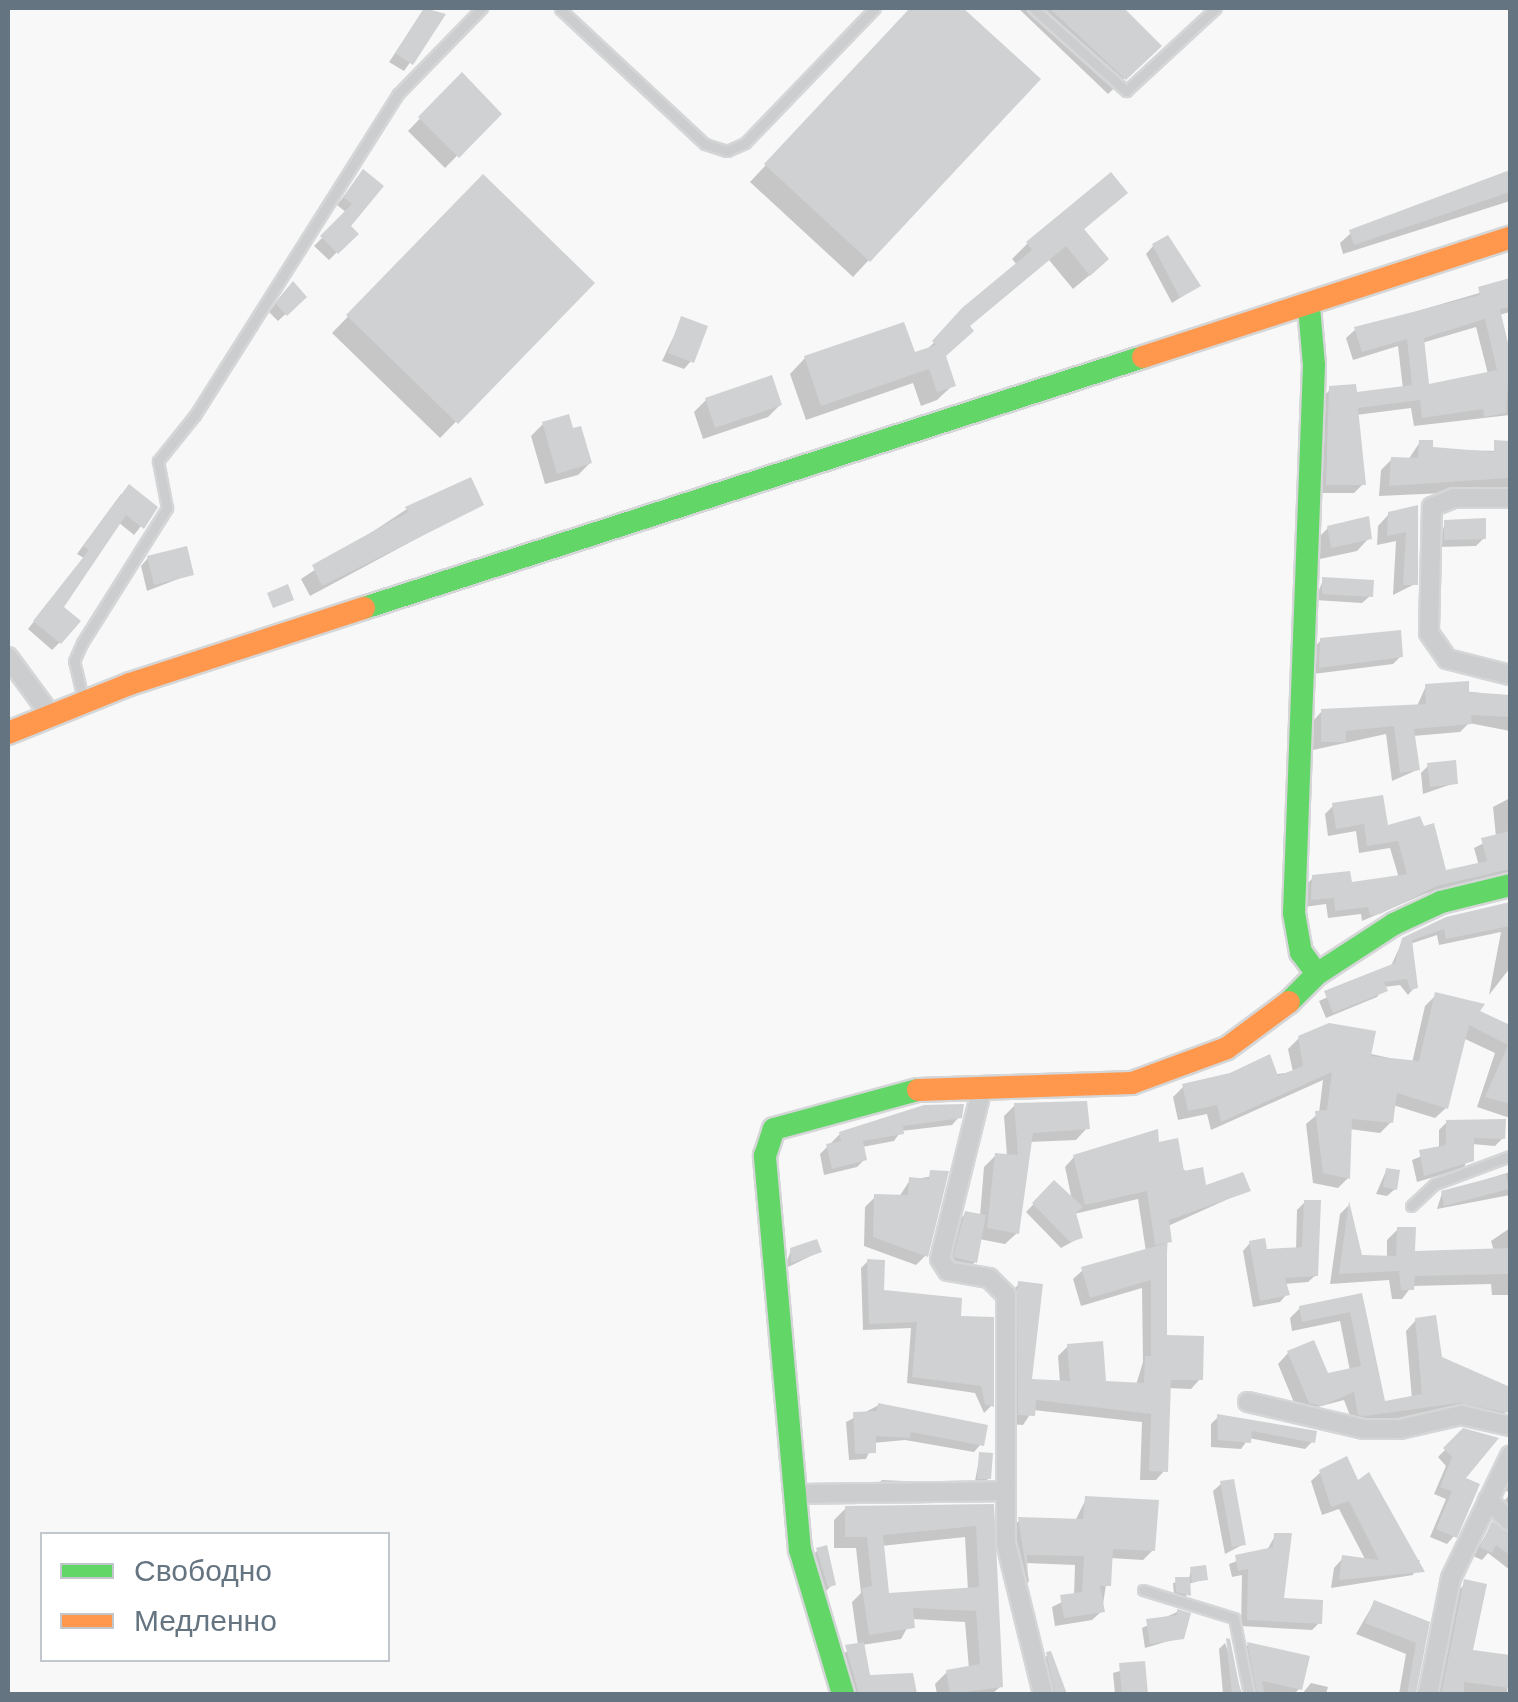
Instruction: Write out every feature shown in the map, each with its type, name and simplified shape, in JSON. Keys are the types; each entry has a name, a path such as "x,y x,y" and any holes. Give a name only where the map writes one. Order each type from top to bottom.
{"street":[{"path":"8,733 49,713 1309,307 1510,238"},
{"path":"1309,307 1314,365 1294,913 1302,952 1317,974"},
{"path":"1510,498 1454,498 1432,507 1429,633 1448,659 1510,674"},
{"path":"8,656 49,713"},
{"path":"843,1694 800,1550 770,1242 769,1136 783,1124 922,1089 1132,1083 1183,1067 1269,1018 1317,974 1410,917 1510,885"},
{"path":"982,1088 940,1259 948,1271 988,1278 1006,1295 1004,1491 1012,1580 1043,1694"},
{"path":"1248,1402 1364,1429 1400,1429 1461,1416 1510,1426"},
{"path":"1428,1694 1451,1578 1510,1456"},
{"path":"794,1494 1004,1491"},
{"path":"1488,1500 1510,1520"}],"lane":[{"path":"83,702 74,661 166,508 158,461 195,414 398,94 482,8"},
{"path":"560,9 706,144 726,151 744,143 875,8"},
{"path":"1033,8 1126,90 1216,8"},
{"path":"1410,1206 1434,1184 1510,1156"},
{"path":"1144,1590 1234,1618 1249,1694"}],"building":[{"path":"424,8 446,14 413,65 395,53"},
{"path":"910,8 963,8 1041,79 870,262 764,164"},
{"path":"1049,8 1124,8 1162,46 1126,80"},
{"path":"462,72 502,114 459,158 418,117"},
{"path":"363,169 384,186 351,226 359,234 338,254 320,236 352,204 343,197"},
{"path":"1510,170 1510,192 1354,245 1349,230"},
{"path":"1111,172 1128,193 1084,229 1109,259 1090,276 1066,246 970,326 974,331 946,356 956,386 937,392 929,369 821,406 804,356 904,322 915,352 936,345 932,341 962,308 1032,250 1026,242"},
{"path":"483,174 595,283 458,424 346,315"},
{"path":"1168,235 1201,286 1180,298 1152,244"},
{"path":"1510,278 1510,307 1500,309 1510,352 1506,413 1484,417 1483,409 1422,418 1420,400 1358,408 1366,485 1326,485 1329,386 1356,384 1357,392 1412,385 1407,339 1362,352 1354,327 1480,295 1478,287","holes":["1485,319 1497,370 1429,384 1424,338"]},
{"path":"293,281 307,297 287,316 275,303"},
{"path":"681,316 708,326 694,363 668,353"},
{"path":"772,375 782,405 715,428 705,398"},
{"path":"569,414 573,428 581,426 592,463 557,474 542,422"},
{"path":"1419,440 1433,440 1433,447 1494,452 1494,440 1510,441 1510,478 1389,486 1391,457 1418,458"},
{"path":"471,477 484,505 322,586 312,565 408,512 405,507"},
{"path":"129,484 158,507 144,529 126,515 64,607 81,621 61,644 33,621 89,550 83,546"},
{"path":"1418,505 1418,585 1403,585 1406,532 1387,536 1388,512"},
{"path":"1369,516 1372,539 1331,548 1327,526"},
{"path":"1486,518 1486,539 1444,540 1444,520"},
{"path":"187,546 194,575 154,585 147,556"},
{"path":"1322,577 1374,580 1373,597 1322,594"},
{"path":"288,584 294,600 273,608 267,593"},
{"path":"1401,630 1403,657 1319,668 1320,638"},
{"path":"1469,681 1469,692 1510,695 1510,717 1471,715 1472,724 1414,729 1420,770 1400,773 1394,726 1346,731 1346,742 1321,742 1321,709 1426,704 1425,684"},
{"path":"1456,760 1458,784 1430,787 1427,763"},
{"path":"1383,795 1388,825 1420,816 1424,826 1434,823 1446,870 1487,861 1481,838 1510,831 1510,869 1437,886 1380,914 1370,915 1368,907 1335,911 1334,898 1311,900 1312,875 1350,871 1352,882 1407,874 1398,841 1367,846 1364,824 1336,829 1332,803"},
{"path":"1510,902 1510,926 1446,939 1444,929 1412,940 1418,988 1410,990 1407,979 1384,982 1388,991 1333,1013 1324,991 1395,963 1402,938 1446,917"},
{"path":"1435,992 1485,1004 1480,1011 1510,1025 1510,1104 1485,1097 1508,1045 1469,1025 1448,1109 1397,1093 1393,1123 1352,1119 1350,1179 1323,1173 1315,1111 1327,1110 1332,1072 1221,1122 1217,1105 1188,1111 1182,1084 1230,1073 1270,1054 1278,1076 1303,1066 1298,1036 1329,1023 1376,1031 1371,1056 1419,1061"},
{"path":"1087,1101 1090,1129 1033,1133 1019,1234 987,1228 995,1153 1018,1155 1014,1103"},
{"path":"964,1104 962,1118 903,1126 904,1134 863,1141 867,1160 832,1169 826,1144 841,1141 839,1132 924,1105"},
{"path":"1506,1119 1505,1139 1474,1138 1474,1161 1424,1176 1419,1150 1446,1145 1446,1120"},
{"path":"1158,1129 1159,1142 1178,1138 1184,1171 1203,1167 1206,1185 1243,1172 1251,1191 1169,1220 1172,1242 1155,1245 1147,1191 1085,1205 1073,1155"},
{"path":"1386,1168 1400,1170 1397,1190 1383,1187"},
{"path":"930,1170 949,1171 928,1257 873,1237 874,1194 908,1195 909,1177 929,1179"},
{"path":"1506,1174 1509,1189 1444,1206 1441,1191"},
{"path":"1054,1180 1083,1207 1076,1213 1083,1238 1070,1242 1032,1203"},
{"path":"1304,1200 1321,1200 1318,1276 1285,1278 1290,1295 1260,1301 1249,1241 1265,1238 1267,1249 1302,1247"},
{"path":"1349,1201 1362,1255 1396,1256 1397,1227 1416,1227 1415,1251 1510,1248 1510,1274 1415,1276 1414,1290 1401,1290 1399,1271 1339,1274"},
{"path":"965,1211 986,1215 977,1263 953,1257"},
{"path":"817,1239 822,1252 791,1263 790,1248"},
{"path":"1167,1243 1167,1335 1204,1336 1203,1380 1171,1380 1168,1472 1149,1471 1151,1414 1036,1400 1035,1416 1018,1415 1017,1291 1018,1281 1043,1284 1032,1379 1070,1381 1067,1344 1103,1341 1106,1381 1144,1383 1145,1356 1151,1356 1151,1280 1090,1298 1081,1267"},
{"path":"867,1259 885,1260 884,1290 962,1298 961,1316 994,1317 994,1407 985,1404 981,1386 912,1377 917,1322 869,1324"},
{"path":"1362,1293 1385,1401 1422,1394 1415,1318 1436,1315 1442,1357 1510,1387 1509,1413 1459,1403 1365,1416 1358,1415 1354,1392 1322,1406 1309,1403 1287,1351 1314,1340 1328,1373 1361,1366 1350,1312 1302,1322 1299,1306"},
{"path":"878,1403 988,1425 984,1446 911,1432 910,1438 876,1436 876,1453 855,1454 853,1412 877,1411"},
{"path":"1217,1414 1317,1431 1315,1443 1252,1431 1251,1443 1218,1440"},
{"path":"1463,1428 1499,1438 1466,1478 1480,1484 1457,1538 1436,1529 1452,1491 1440,1487 1452,1457 1443,1448"},
{"path":"979,1452 993,1453 991,1479 977,1479"},
{"path":"1347,1456 1358,1480 1369,1472 1425,1572 1339,1580 1342,1555 1379,1560 1349,1501 1331,1507 1319,1470"},
{"path":"1234,1479 1246,1545 1232,1547 1220,1481"},
{"path":"1085,1496 1159,1500 1155,1551 1113,1549 1111,1586 1100,1586 1105,1612 1064,1618 1060,1595 1082,1592 1084,1556 1027,1555 1028,1582 1018,1517 1083,1519"},
{"path":"994,1504 1003,1687 950,1694 946,1670 980,1664 976,1611 913,1608 915,1628 869,1635 862,1588 872,1586 867,1537 845,1537 845,1506","holes":["976,1526 979,1587 889,1593 883,1535"]},
{"path":"1492,1521 1510,1533 1510,1555 1496,1545 1492,1553 1480,1547"},
{"path":"1274,1533 1292,1533 1284,1598 1323,1600 1322,1624 1247,1620 1248,1569 1238,1571 1235,1555 1273,1547"},
{"path":"827,1545 836,1585 828,1587 816,1548"},
{"path":"1206,1565 1208,1580 1192,1582 1190,1567"},
{"path":"1175,1577 1190,1577 1191,1596 1176,1592"},
{"path":"1464,1579 1487,1584 1473,1650 1510,1655 1510,1688 1464,1682 1464,1694 1441,1694"},
{"path":"1374,1600 1430,1622 1416,1694 1407,1694 1416,1643 1365,1623"},
{"path":"1177,1609 1191,1613 1184,1639 1150,1644 1146,1619 1177,1615"},
{"path":"1226,1638 1230,1639 1241,1694 1232,1694"},
{"path":"864,1642 870,1675 913,1673 917,1694 859,1694 845,1645"},
{"path":"1247,1642 1310,1656 1302,1690 1262,1681 1264,1692 1257,1693"},
{"path":"1051,1651 1067,1694 1055,1694 1046,1652"},
{"path":"1145,1661 1148,1694 1122,1694 1119,1663"}],"traffic: fast":[{"path":"1309,307 1314,365 1294,913 1301,952 1317,974"},
{"path":"364,608 1143,357"},
{"path":"1289,1002 1317,974 1394,924 1441,902 1510,885"},
{"path":"843,1694 800,1550 765,1156 774,1129 918,1090"}],"traffic: slow":[{"path":"1143,357 1510,238"},
{"path":"8,733 130,684 364,608"},
{"path":"918,1090 1132,1083 1227,1048 1289,1002"}]}
